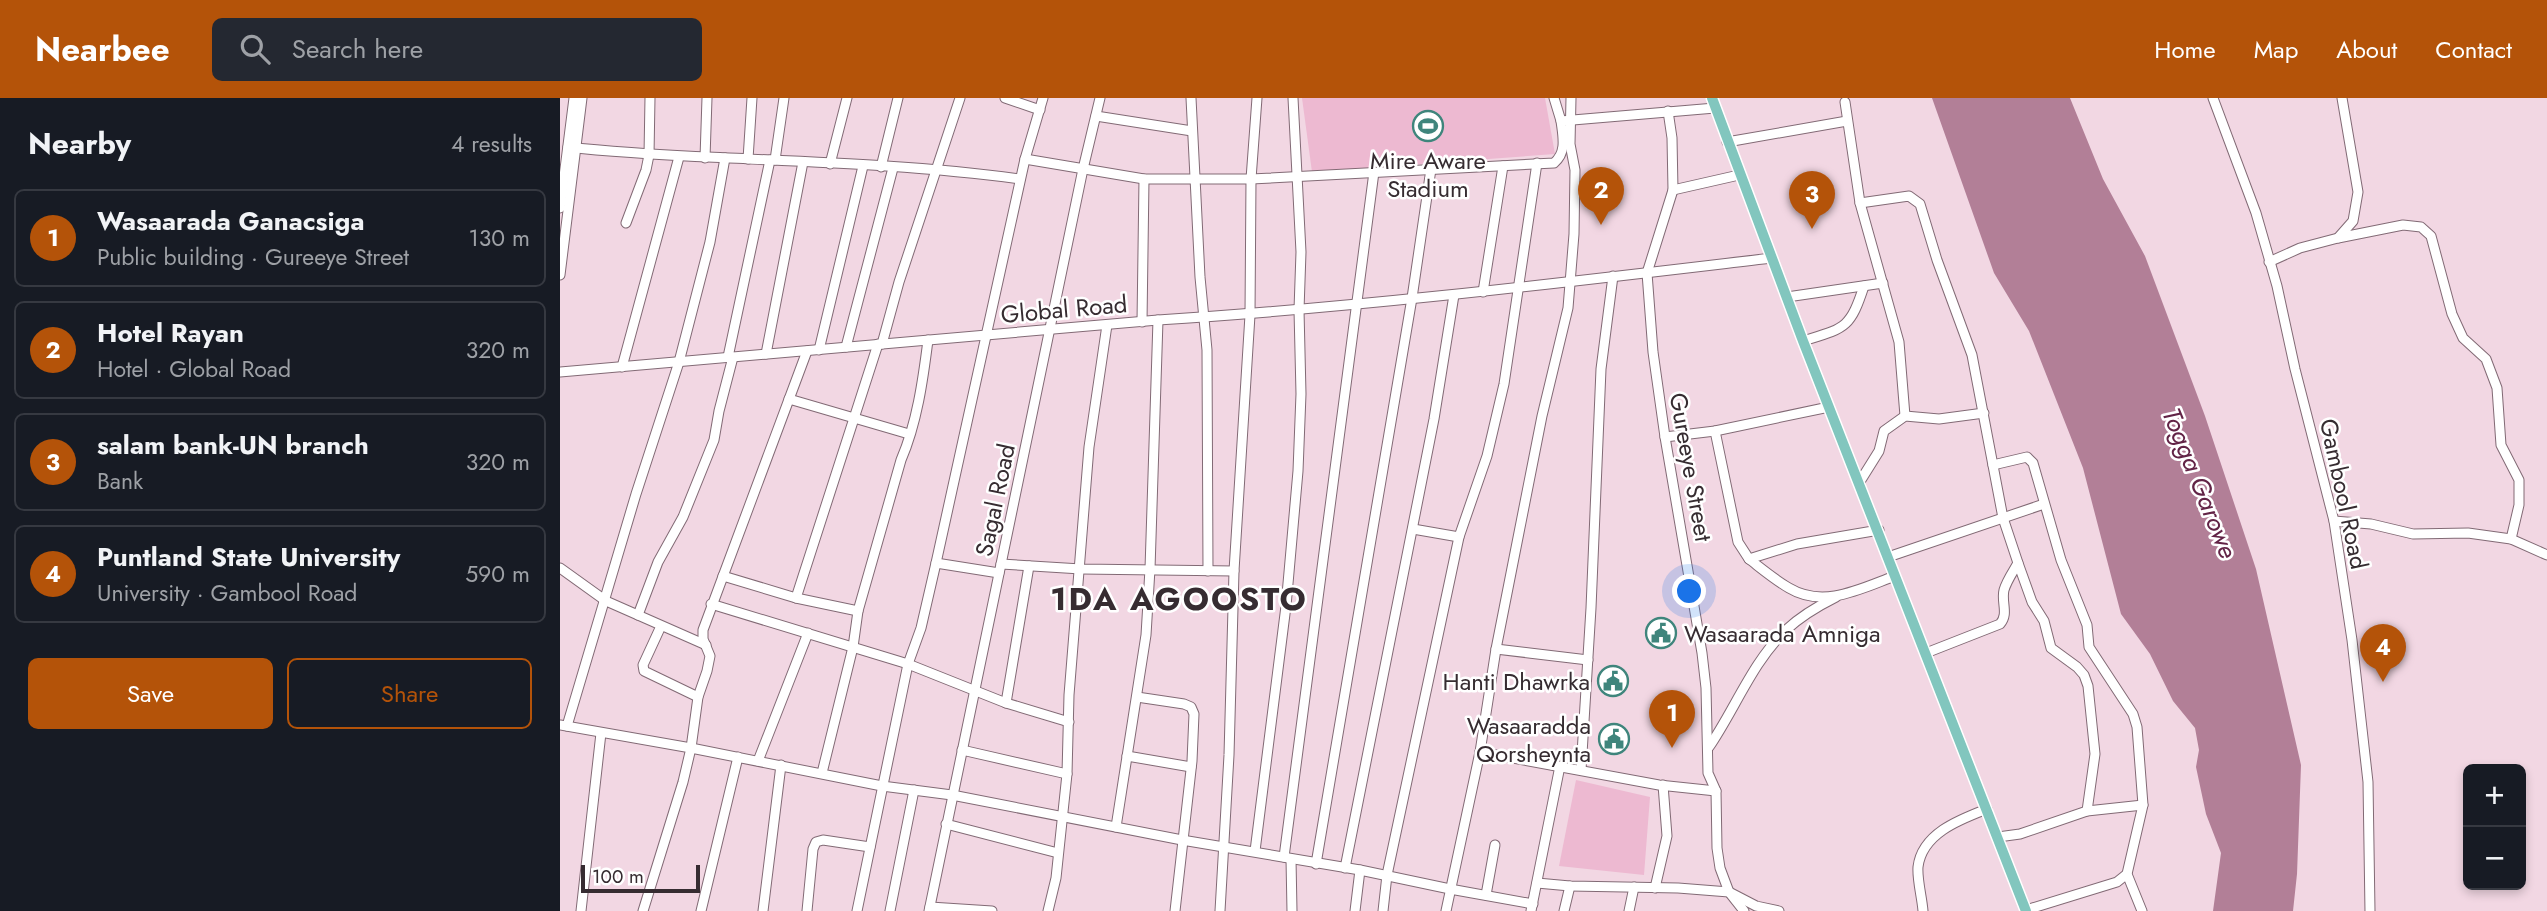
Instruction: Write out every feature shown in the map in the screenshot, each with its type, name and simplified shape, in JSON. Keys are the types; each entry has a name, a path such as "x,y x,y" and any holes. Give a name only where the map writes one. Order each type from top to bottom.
{"main road":[{"path":"1713,103 2026,911"}],"street":[{"path":"572,147 570,124 574,98"},
{"path":"560,275 563,208 582,98"},
{"path":"626,223 649,155 650,98"},
{"path":"705,158 707,98"},
{"path":"748,159 752,98"},
{"path":"638,615 658,562 683,517 714,440 784,98"},
{"path":"830,164 847,98"},
{"path":"881,167 898,98"},
{"path":"796,598 960,98"},
{"path":"1005,98 1040,110"},
{"path":"857,911 908,664 936,563 984,335 1025,159 1043,98"},
{"name":"Sagal Road","path":"930,909 1100,98"},
{"path":"1191,98 1207,350 1208,571"},
{"path":"1220,911 1229,755 1234,570 1250,315 1251,179 1256,98"},
{"path":"1255,851 1293,545 1301,394 1299,177 1293,98"},
{"path":"1446,911 1480,752 1496,649 1542,416 1568,308 1575,170 1566,121 1554,98"},
{"path":"1025,159 1144,179 1251,179 1554,163 1561,157 1571,98"},
{"name":"Gambool Road","path":"2213,98 2256,213 2334,522 2357,677 2368,782 2370,911"},
{"path":"2338,238 2353,221 2358,192 2342,98"},
{"path":"1845,102 1860,203 1899,342 1905,416"},
{"path":"1566,121 1668,111 1713,103"},
{"path":"1647,273 1673,190 1672,138 1668,111"},
{"path":"1096,116 1192,131"},
{"path":"1727,142 1847,121"},
{"path":"560,123 570,124"},
{"path":"572,147 679,157 937,170 1020,180"},
{"path":"622,367 679,157"},
{"path":"725,158 710,242 679,362 636,494 606,601 564,726 882,786 952,795 1182,841 1387,875 1532,907 1560,766"},
{"path":"766,354 803,162"},
{"path":"1383,911 1387,875 1460,537 1487,456 1504,384 1537,163"},
{"path":"819,350 863,166"},
{"path":"1483,292 1503,166"},
{"path":"846,347 892,168"},
{"path":"1316,864 1412,298 1431,169"},
{"path":"1292,911 1288,858 1374,172"},
{"path":"1673,190 1739,175"},
{"path":"1142,321 1144,179"},
{"path":"1860,203 1909,196 1920,204 1972,355 2003,518 2018,563 2032,602 2044,621 2051,648 2077,667 2088,686 2095,754 2087,811"},
{"path":"2269,262 2300,248 2403,225 2421,227 2431,236 2452,314 2463,338 2486,359 2497,388 2501,445 2519,480 2519,505 2511,538"},
{"name":"Global Road","path":"560,372 1142,321 1250,315 1518,289 1772,258"},
{"name":"Gureeye Street","path":"1647,273 1653,352 1665,438 1702,653 1709,747 1708,773 1716,791 1720,869 1729,892 1744,911"},
{"path":"1581,770 1601,369 1613,276"},
{"path":"1787,297 1883,283"},
{"path":"1803,341 1839,330 1848,323 1855,313 1864,286"},
{"path":"1345,868 1413,529 1445,359 1454,295"},
{"path":"1116,827 1146,635 1158,320"},
{"path":"1048,911 1056,878 1067,774 1089,447 1107,325"},
{"path":"821,773 853,647 858,611 922,389 928,340"},
{"path":"643,911 691,748 698,697 709,664 710,656 703,639 703,630 807,351"},
{"path":"789,399 909,435"},
{"path":"1665,438 1716,431 1829,407"},
{"path":"1858,483 1879,451 1884,431 1905,416 1939,419 1984,414"},
{"path":"1716,431 1738,542 1749,559 1799,593 1836,597"},
{"path":"1993,465 2027,457 2031,459 2066,575 2087,625 2089,647 2133,715 2137,727 2143,805 2139,832 2128,862 2127,874 2142,911"},
{"path":"1888,556 2043,504"},
{"path":"2334,522 2371,524 2413,534 2468,533 2511,538 2547,555"},
{"path":"1413,529 1460,537"},
{"path":"1749,559 1797,544 1879,530"},
{"path":"936,563 1000,568 1029,566 1234,570"},
{"path":"1926,653 2000,624 2005,615 2002,599 2004,589 2018,563"},
{"path":"1006,703 1029,566"},
{"path":"560,568 606,601 706,646"},
{"path":"723,576 796,598 858,611"},
{"path":"1709,747 1770,648 1787,629 1836,597 1895,576"},
{"path":"711,604 908,664 1006,703 1069,722"},
{"path":"661,626 643,665 644,671 698,697"},
{"path":"758,761 808,633"},
{"path":"1496,649 1588,660"},
{"path":"1138,697 1191,707 1195,722 1175,911"},
{"path":"581,911 601,733"},
{"path":"962,750 1067,774"},
{"path":"1480,752 1663,785 1716,791"},
{"path":"1127,756 1191,767"},
{"path":"701,911 738,757"},
{"path":"763,911 781,765"},
{"path":"1655,888 1667,836 1663,785"},
{"path":"890,911 914,790"},
{"path":"1998,837 2020,834 2087,811 2143,805"},
{"path":"1923,911 1918,866 1925,849 1946,827 1987,809"},
{"path":"946,824 1058,853"},
{"path":"807,911 816,842 823,840 870,847"},
{"path":"1486,895 1495,845"},
{"path":"1354,911 1360,870"},
{"path":"2026,911 2118,881 2127,874"},
{"path":"1537,883 1729,892 1756,906 1779,911"},
{"path":"1564,911 1570,886"},
{"path":"1629,911 1634,887"},
{"path":"930,909 992,911"}],"shaded area":[{"name":"Mire Aware Stadium","path":"1302,98 1545,98 1555,154 1312,172"},
{"path":"1576,780 1650,797 1644,875 1559,866"}],"water":[{"name":"Togga Garowe","path":"1932,98 2070,98 2103,179 2145,256 2205,416 2256,569 2301,765 2293,911 2213,911 2221,853 2206,814 2196,767 2199,750 2195,728 2173,701 2150,654 2121,614 2083,468 2029,331 1994,273"}],"place":[{"name":"Mire Aware Stadium","path":"1428,126"},
{"name":"Hotel Rayan","path":"1601,225"},
{"name":"salam bank-UN branch","path":"1812,229"},
{"name":"Wasaarada Amniga","path":"1661,633"},
{"name":"Hanti Dhawrka","path":"1613,681"},
{"name":"Puntland State University","path":"2383,682"},
{"name":"Wasaaradda Qorsheynta","path":"1614,739"},
{"name":"Wasaarada Ganacsiga","path":"1672,748"}],"district":[{"name":"1DA AGOOSTO","path":"1179,599"}]}
